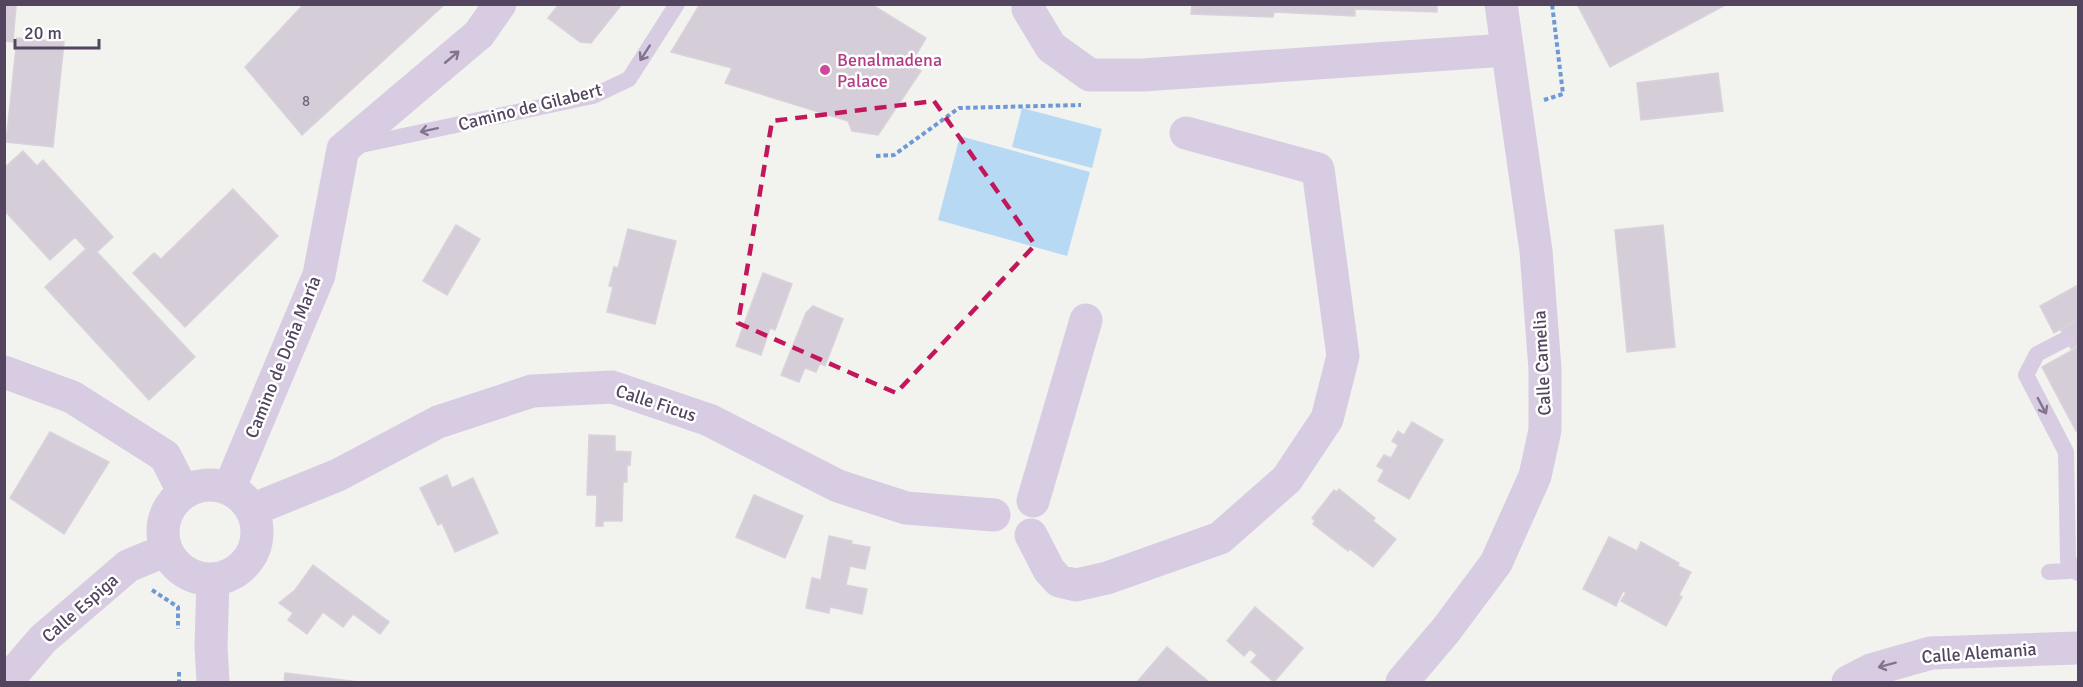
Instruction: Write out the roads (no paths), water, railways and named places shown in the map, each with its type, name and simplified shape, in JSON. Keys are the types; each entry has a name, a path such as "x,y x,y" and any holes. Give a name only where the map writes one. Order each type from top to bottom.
{"street":[{"path":"343,149 479,34 500,4"},
{"path":"1028,4 1028,9 1051,47 1090,75 1143,75 1506,50"},
{"name":"Calle Camelia","path":"1402,682 1446,630 1496,562 1535,476 1545,430 1545,369 1536,251 1501,4"},
{"path":"1031,535 1049,570 1059,581 1076,585 1107,578 1220,538 1287,479 1327,419 1343,356 1318,169 1186,134"},
{"name":"Camino de Doña María","path":"241,500 319,275 343,149"},
{"path":"1034,501 1086,320"},
{"path":"4,372 72,397 165,456 184,493"},
{"name":"Calle Ficus","path":"241,500 338,475 438,422 532,392 612,387 709,420 838,486 906,508 994,515"},
{"path":"213,485 241,500 256,524 254,549 246,563 233,574 213,580 191,575 175,563 166,550 164,537 165,521 172,504 184,493 200,486 213,485"},
{"path":"1012,494 1020,494 1034,501 1040,514 1039,522 1031,535 1025,539 1009,539 998,530 994,515 999,501 1012,494"},
{"name":"Calle Espiga","path":"6,682 43,639 121,572 129,566 166,550"},
{"path":"213,580 211,646 213,682"},
{"name":"Calle Alemania","path":"1848,682 1871,670 1931,653 2079,648"}],"lane":[{"name":"Camino de Gilabert","path":"343,149 593,96 629,79 677,4"},
{"path":"2066,339 2037,354 2026,375 2066,452 2068,560 2077,571"},
{"path":"2049,572 2077,571"}],"place":[{"name":"Benalmadena Palace","path":"825,70"}]}
